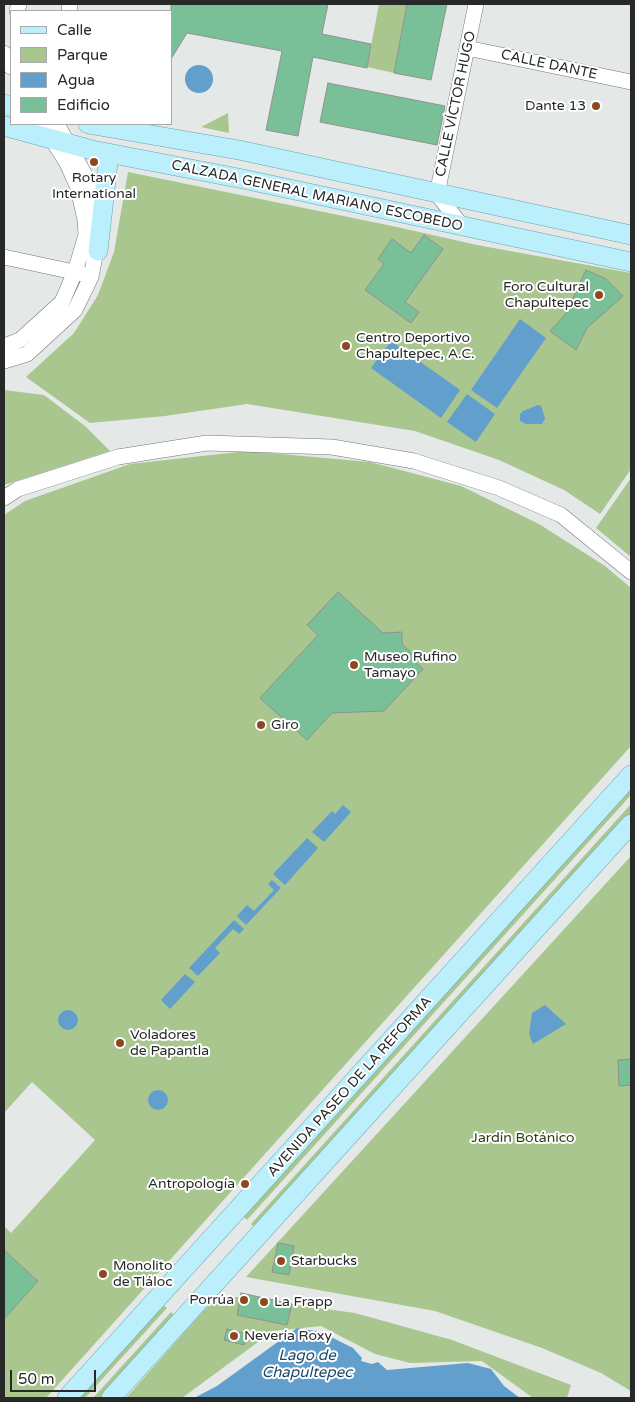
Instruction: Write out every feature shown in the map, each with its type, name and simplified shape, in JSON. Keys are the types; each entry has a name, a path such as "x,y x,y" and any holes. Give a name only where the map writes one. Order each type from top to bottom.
{"main road":[{"name":"CALZADA GENERAL MARIANO ESCOBEDO","path":"94,125 239,150 631,235"},
{"name":"CALZADA GENERAL MARIANO ESCOBEDO","path":"4,126 60,136 109,154 244,179 631,262"},
{"path":"98,251 109,154"},
{"name":"AVENIDA PASEO DE LA REFORMA","path":"67,1398 631,775"},
{"path":"111,1398 631,824"},
{"path":"188,1264 213,1286"}],"street":[{"name":"CALLE VÍCTOR HUGO","path":"462,226 437,194 476,4"},
{"name":"CALLE DANTE","path":"467,48 631,82"},
{"path":"4,53 10,65"},
{"path":"4,361 27,354 75,310 91,277 98,251 97,207 90,184 60,136 44,125"},
{"path":"4,346 20,340 62,302 75,272 86,235 85,220 78,188 67,163 60,136"},
{"path":"4,257 91,277"},
{"path":"4,498 18,489 118,457 207,443 332,447 414,461 499,488 561,515 631,572"}],"green space":[{"path":"379,4 407,4 394,73 367,67"},
{"path":"228,113 229,133 201,127"},
{"name":"Centro Deportivo Chapultepec, A.C.","path":"128,172 477,245 631,273 631,469 600,514 564,490 499,460 415,431 247,404 165,416 90,423 26,377 74,333 98,295 114,252"},
{"path":"4,390 44,395 85,426 110,451 4,485"},
{"path":"247,451 370,462 461,486 539,524 605,566 631,588 631,746 46,1398 4,1398 4,1319 38,1281 4,1250 4,1226 11,1233 95,1140 32,1082 4,1113 4,515 25,501 130,464"},
{"path":"631,478 631,557 596,528"},
{"path":"631,786 631,795 247,1220 243,1216"},
{"path":"631,804 631,813 256,1228 251,1224"},
{"name":"Jardín Botánico","path":"631,856 631,1391 601,1373 542,1348 435,1311 246,1277"},
{"path":"237,1297 355,1313 452,1340 571,1385 567,1398 533,1398 482,1361 410,1363 375,1354 321,1326 273,1331 182,1398 126,1398 205,1309 214,1301"},
{"path":"163,1305 167,1308 85,1398 78,1398"},
{"path":"171,1312 175,1316 101,1398 93,1398"}],"water":[{"path":"199,65 209,69 213,79 209,89 199,93 189,89 185,79 189,69"},
{"path":"520,319 546,338 497,408 471,390"},
{"path":"391,341 460,390 441,418 371,368"},
{"path":"467,394 495,414 476,442 447,422"},
{"path":"538,405 541,406 545,419 542,424 526,424 520,421 520,414 523,411"},
{"path":"343,805 351,812 324,842 312,832 332,811 335,814"},
{"path":"307,838 318,848 285,885 273,874"},
{"path":"272,880 281,888 246,925 237,916 247,905 254,911 274,890 268,884"},
{"path":"234,920 244,929 239,934 233,929 215,948 220,953 198,976 189,968"},
{"path":"185,974 195,982 170,1009 161,1000"},
{"path":"545,1005 566,1024 533,1044 529,1034 532,1013"},
{"path":"68,1010 75,1013 78,1020 75,1027 68,1030 61,1027 58,1020 61,1013"},
{"path":"158,1090 165,1093 168,1100 165,1107 158,1110 151,1107 148,1100 151,1093"},
{"name":"Lago de Chapultepec","path":"297,1328 321,1332 353,1348 362,1358 361,1361 372,1364 378,1362 387,1370 468,1363 491,1369 504,1386 520,1398 194,1398 217,1386"}],"building":[{"path":"171,4 328,4 322,34 371,44 367,68 313,57 298,136 266,130 282,51 187,33 172,57"},
{"path":"407,4 447,4 431,80 394,73"},
{"path":"328,83 445,106 437,145 320,122"},
{"path":"424,235 443,249 405,302 419,312 411,323 365,290 384,264 378,259 392,239 411,253"},
{"path":"586,270 606,279 623,296 587,328 576,350 550,331 565,315"},
{"name":"Museo Rufino Tamayo","path":"338,592 383,633 402,632 402,644 416,657 413,660 423,669 384,711 332,713 307,740 260,698 318,635 307,625"},
{"path":"631,1059 631,1085 619,1086 618,1060"},
{"path":"278,1243 294,1246 289,1275 272,1272"},
{"path":"4,1250 38,1281 4,1319"},
{"path":"241,1293 292,1304 287,1325 237,1315"},
{"path":"227,1329 247,1334 244,1345 224,1340"}],"place":[{"name":"Dante 13","path":"596,106"},
{"name":"Rotary International","path":"94,162"},
{"name":"Foro Cultural Chapultepec","path":"599,295"},
{"name":"Centro Deportivo Chapultepec, A.C.","path":"346,346"},
{"name":"Museo Rufino Tamayo","path":"354,665"},
{"name":"Giro","path":"261,725"},
{"name":"Voladores de Papantla","path":"120,1043"},
{"name":"Antropología","path":"245,1184"},
{"name":"Starbucks","path":"281,1261"},
{"name":"Monolito de Tláloc","path":"103,1274"},
{"name":"Porrúa","path":"244,1300"},
{"name":"La Frapp","path":"264,1302"},
{"name":"Nevería Roxy","path":"234,1336"}]}
